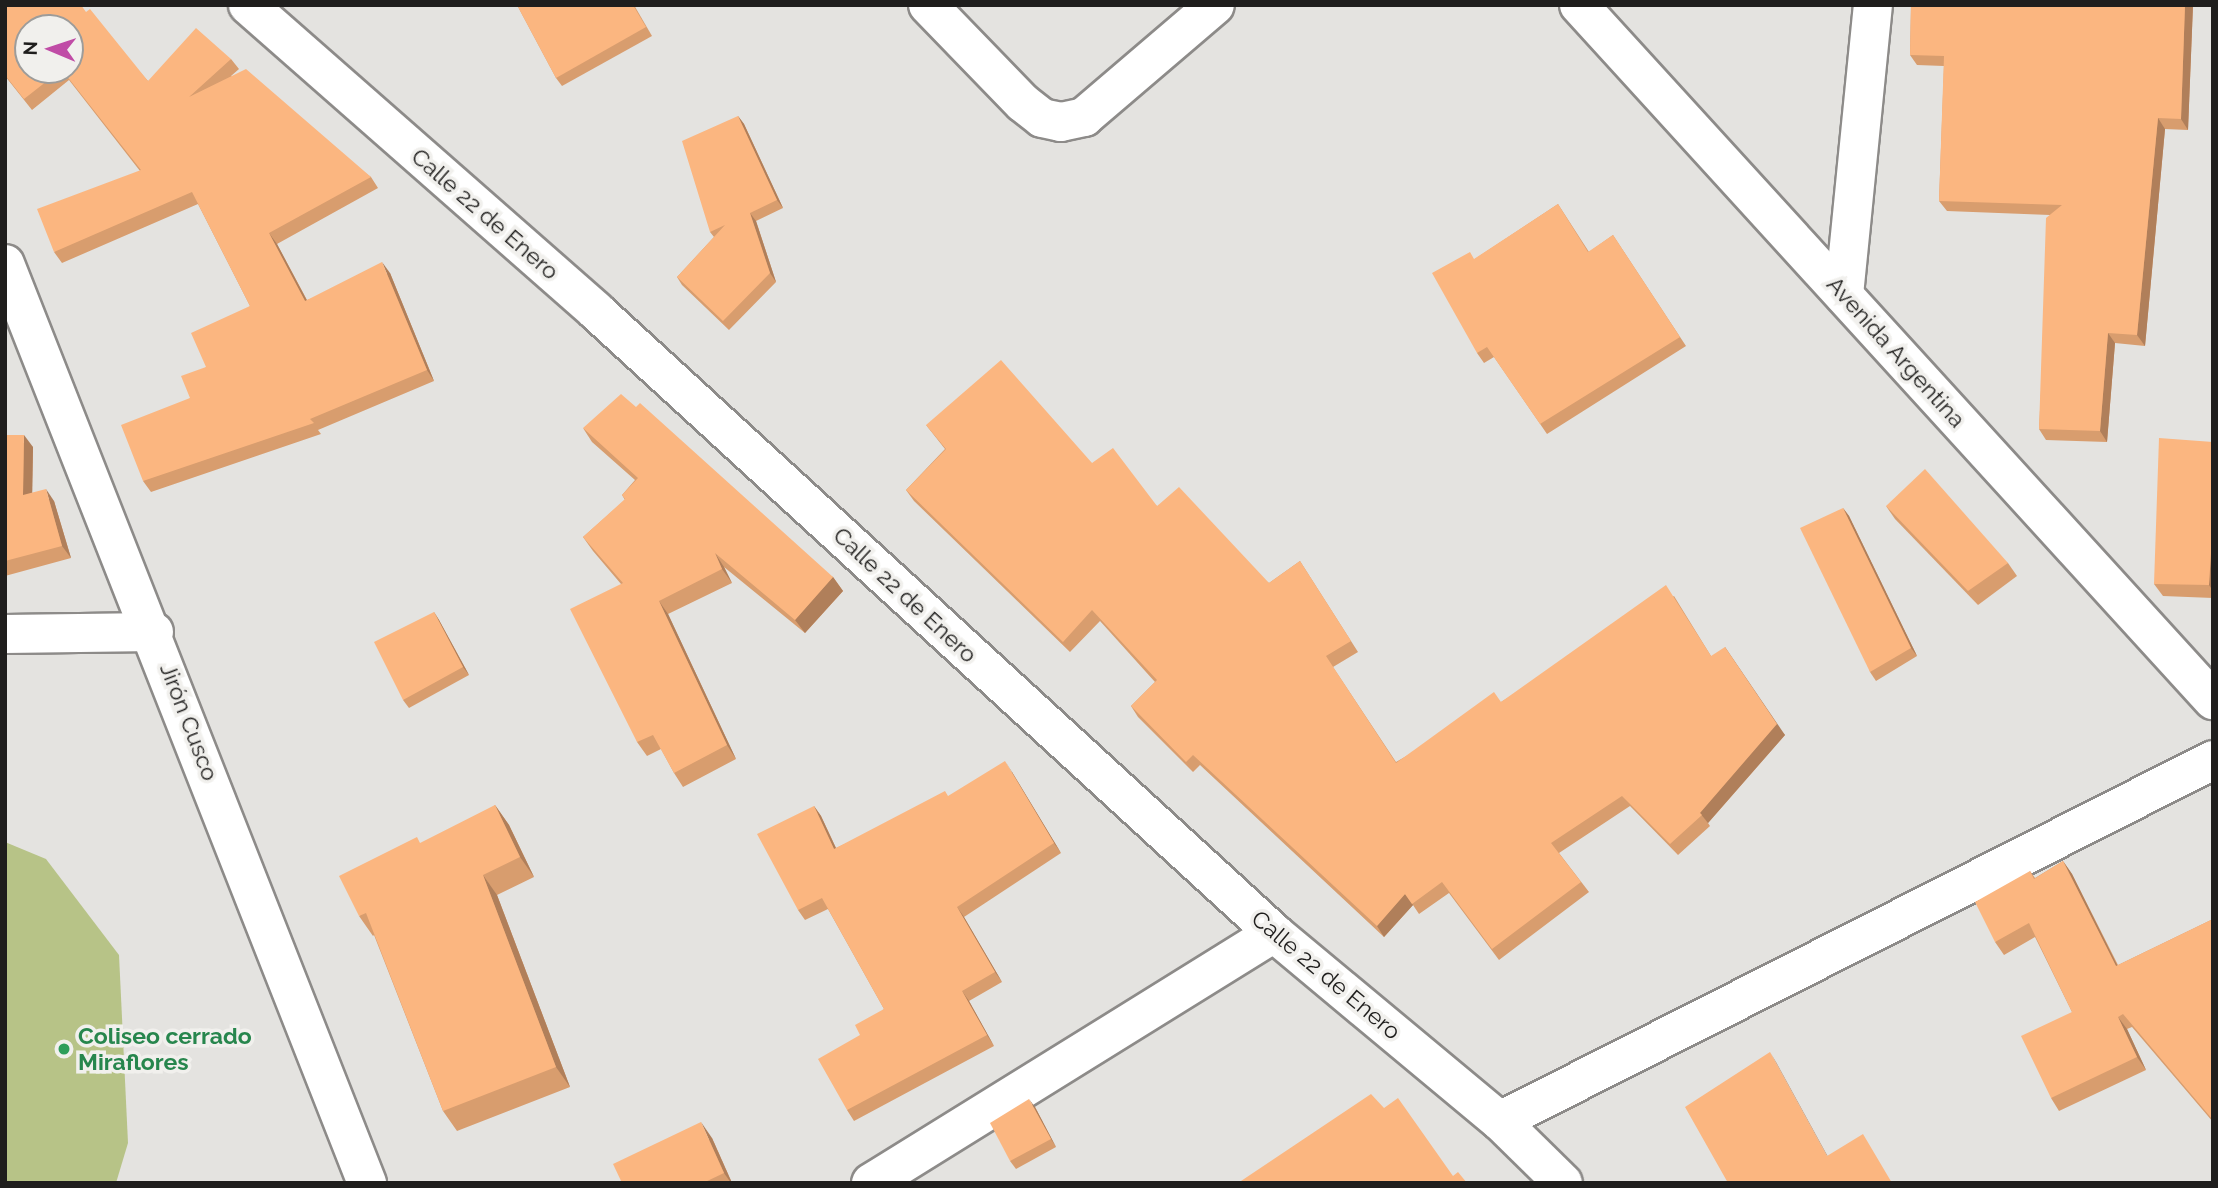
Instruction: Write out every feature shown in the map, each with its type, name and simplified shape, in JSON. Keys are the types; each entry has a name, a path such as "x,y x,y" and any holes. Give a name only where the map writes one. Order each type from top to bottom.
{"street":[{"name":"Calle 22 de Enero","path":"248,5 596,311 1274,933 1500,1121 1563,1183"},
{"path":"928,5 1023,103 1042,118 1061,122 1084,117 1215,5"},
{"name":"Avenida Argentina","path":"1579,5 2213,700"},
{"path":"1844,295 1873,5"},
{"name":"Jirón Cusco","path":"5,264 154,632 367,1183"},
{"path":"5,634 154,632"},
{"path":"1500,1121 2213,760"},
{"path":"871,1183 925,1170 1274,933"}],"green space":[{"name":"Coliseo cerrado Miraflores","path":"5,842 46,859 119,955 128,1143 116,1183 5,1183"}],"building":[{"path":"5,5 81,5 86,12 90,9 148,81 196,28 231,59 189,97 246,69 371,177 269,233 305,301 382,262 427,370 310,419 314,423 143,481 121,425 190,398 181,376 206,367 191,333 250,306 192,192 54,252 37,209 141,170 73,84 84,84 84,14 14,14 14,84 43,84 24,99 5,75"},
{"path":"517,5 633,5 646,27 556,78"},
{"path":"1911,5 2185,5 2181,119 2158,118 2137,335 2108,333 2100,431 2039,429 2046,218 2062,205 1939,201 1944,56 1910,55"},
{"path":"738,116 777,200 750,213 770,273 723,321 677,277 725,225 710,232 682,141"},
{"path":"1558,204 1588,252 1613,235 1680,337 1540,424 1487,347 1477,353 1432,273 1470,252 1474,259"},
{"path":"1001,360 1092,463 1113,448 1157,506 1179,487 1269,583 1300,561 1351,641 1326,656 1396,763 1494,692 1501,702 1666,585 1711,656 1725,647 1777,724 1700,813 1702,815 1670,844 1622,796 1551,843 1581,882 1492,949 1442,882 1412,904 1405,894 1377,926 1193,755 1186,762 1131,706 1157,680 1092,610 1063,642 906,490 946,449 926,425"},
{"path":"621,394 636,407 640,403 833,577 795,620 715,553 722,569 659,601 727,745 674,773 653,735 637,742 570,609 623,583 583,537 625,499 622,495 638,478 583,428"},
{"path":"5,435 24,435 23,495 46,489 62,546 5,561"},
{"path":"2159,438 2213,442 2213,521 2209,585 2154,584"},
{"path":"1925,469 2008,563 1968,591 1886,506"},
{"path":"1843,508 1911,648 1870,672 1800,528"},
{"path":"434,612 463,667 403,700 374,642"},
{"path":"1005,761 1054,843 957,907 995,972 962,991 987,1035 847,1110 818,1059 860,1035 855,1025 884,1009 822,898 798,910 757,834 814,806 834,849 945,791 948,796"},
{"path":"495,805 520,857 483,875 556,1067 443,1111 366,913 359,916 339,876 417,837 420,843"},
{"path":"2063,861 2116,966 2213,919 2213,1120 2123,1014 2118,1017 2137,1057 2051,1098 2021,1036 2072,1012 2029,923 1995,942 1975,902 2030,871 2034,879"},
{"path":"1770,1052 1827,1156 1863,1134 1892,1183 1728,1183 1685,1107"},
{"path":"1371,1094 1384,1108 1398,1098 1453,1176 1458,1172 1467,1183 1238,1183"},
{"path":"1029,1099 1051,1139 1010,1161 990,1123"},
{"path":"701,1122 724,1173 703,1183 622,1183 613,1164"}],"place":[{"name":"Coliseo cerrado Miraflores","path":"64,1049"}]}
